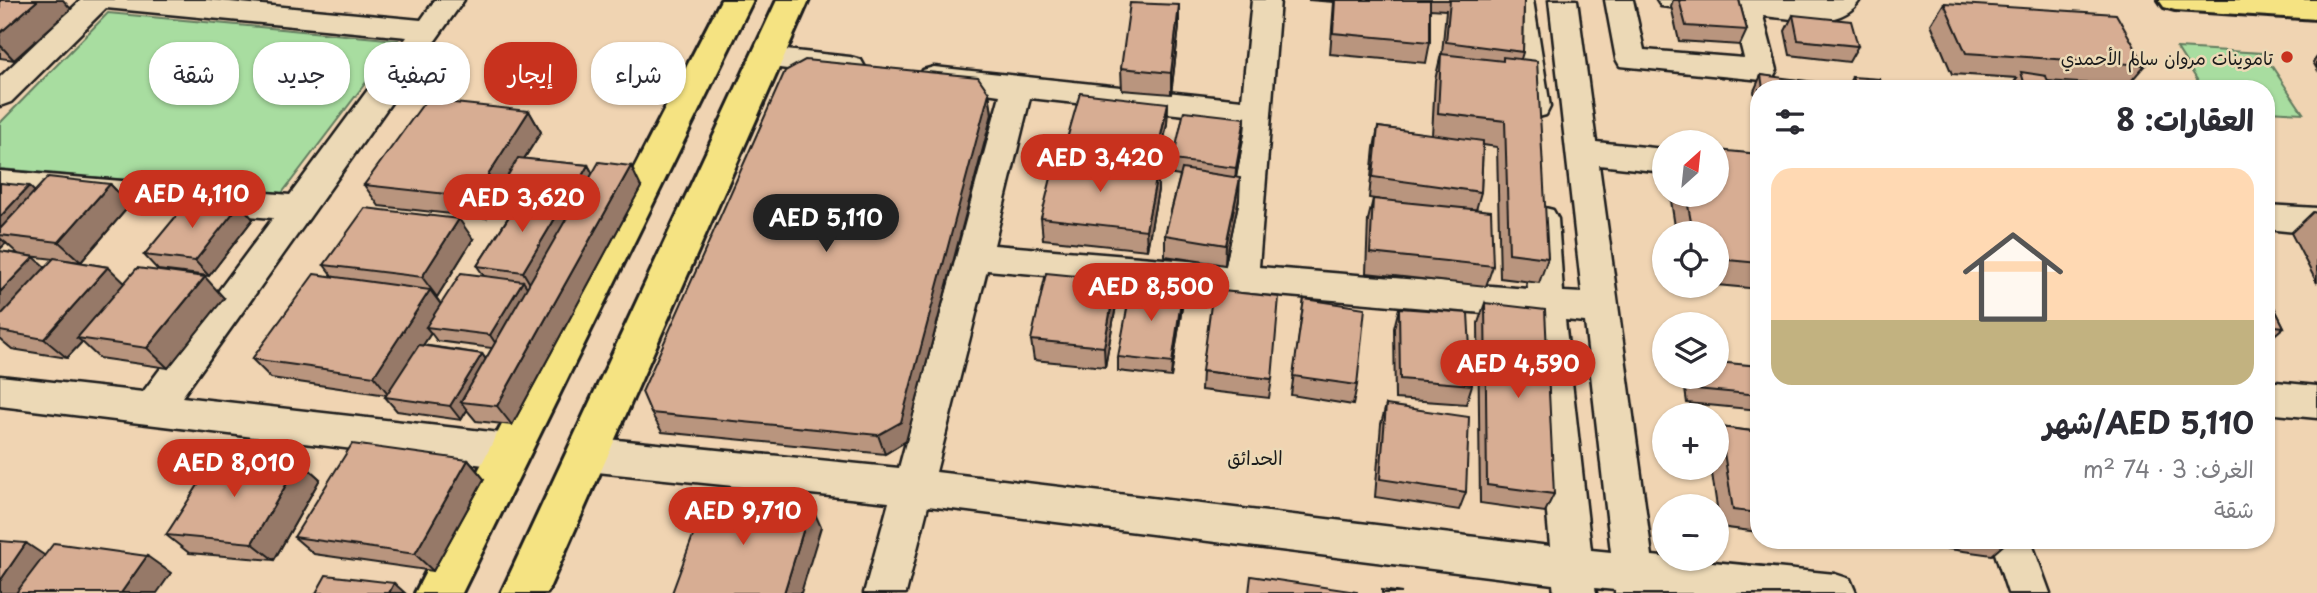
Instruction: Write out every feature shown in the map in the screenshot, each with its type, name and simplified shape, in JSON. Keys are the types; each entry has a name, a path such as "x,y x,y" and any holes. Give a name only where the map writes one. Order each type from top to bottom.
{"main road":[{"path":"438,593 737,0"},
{"path":"524,593 793,0"},
{"path":"2175,0 2317,9"}],"street":[{"path":"0,95 98,0"},
{"path":"109,0 430,30"},
{"path":"152,410 450,0"},
{"path":"1241,279 1266,0"},
{"path":"1520,0 1534,96 1536,138"},
{"path":"1563,0 1635,583"},
{"path":"1619,0 1631,59 1762,70 1749,3"},
{"path":"1671,0 1749,3 1828,11 1846,0"},
{"path":"767,58 1256,112"},
{"path":"885,593 915,487 1018,86"},
{"path":"1534,96 1577,114"},
{"path":"1581,152 1652,159"},
{"path":"0,183 299,208"},
{"path":"1540,194 1546,305 1574,580"},
{"path":"2275,218 2317,221"},
{"path":"974,256 1601,309"},
{"path":"0,391 509,451"},
{"path":"2275,398 2317,402"},
{"path":"587,454 915,487 1574,580 1835,593"},
{"path":"2014,549 2029,593"}],"green space":[{"path":"108,13 398,40 364,42 364,85 350,103 350,42 253,42 253,105 349,105 282,193 0,169 0,123"},
{"path":"2177,48 2263,53 2303,113 2275,111 2275,80 2197,80"}],"building":[{"path":"0,0 38,0 0,33"},
{"path":"1335,0 1430,0 1430,42 1333,33"},
{"path":"1450,0 1524,0 1523,52 1446,42"},
{"path":"1679,0 1739,0 1747,30 1686,26"},
{"path":"1130,3 1179,5 1171,73 1121,68"},
{"path":"1944,3 2116,14 2145,65 1966,53"},
{"path":"1793,15 1851,21 1858,46 1798,40"},
{"path":"1441,54 1503,61 1503,57 1537,61 1548,258 1509,253 1505,121 1438,113"},
{"path":"805,60 978,77 989,93 901,422 878,435 651,413 642,392 785,71"},
{"path":"2021,72 2046,76 2047,80 2023,80"},
{"path":"1761,75 1800,80 1762,80"},
{"path":"1852,77 1880,80 1853,80"},
{"path":"1080,93 1168,103 1158,149 1067,139"},
{"path":"422,105 470,105 529,111 474,197 364,185"},
{"path":"1184,111 1245,118 1236,168 1173,160"},
{"path":"1378,127 1483,141 1481,192 1373,177"},
{"path":"1729,151 1750,153 1750,262 1729,260 1729,221 1691,221 1688,207 1729,207"},
{"path":"518,158 588,165 572,194 501,187"},
{"path":"1056,158 1158,169 1146,230 1041,218"},
{"path":"599,162 631,166 497,406 461,402"},
{"path":"1182,169 1240,178 1226,245 1165,235"},
{"path":"48,177 110,184 59,242 0,235 0,229"},
{"path":"0,183 29,186 0,217"},
{"path":"523,195 566,200 523,272 477,266"},
{"path":"191,198 240,204 195,261 144,255"},
{"path":"1373,199 1491,211 1493,266 1370,253"},
{"path":"365,208 459,219 422,277 324,265"},
{"path":"0,251 34,257 0,292"},
{"path":"54,258 108,267 44,339 0,331 0,316"},
{"path":"137,268 205,277 147,348 77,338"},
{"path":"461,273 523,281 490,335 426,327"},
{"path":"1046,273 1116,280 1104,347 1031,340"},
{"path":"314,274 430,290 374,376 252,359"},
{"path":"1132,282 1183,287 1172,363 1118,357"},
{"path":"1213,290 1279,297 1272,379 1202,371"},
{"path":"1304,299 1365,308 1357,385 1293,376"},
{"path":"1485,303 1545,310 1554,494 1487,485"},
{"path":"1399,308 1468,313 1472,385 1400,379"},
{"path":"2275,309 2284,327 2275,326"},
{"path":"419,345 482,354 450,406 385,397"},
{"path":"1729,363 1750,365 1750,394 1696,389 1729,389"},
{"path":"1386,405 1469,417 1466,492 1380,479"},
{"path":"1729,428 1750,431 1750,512 1733,510 1728,480"},
{"path":"352,444 468,460 415,554 294,537"},
{"path":"218,454 300,461 252,543 166,535"},
{"path":"708,495 811,505 784,593 672,593"},
{"path":"0,541 26,543 0,581"},
{"path":"54,543 147,556 121,593 16,593"},
{"path":"326,575 394,583 389,593 316,593"},
{"path":"1251,576 1357,592 1357,593 1249,593"}],"place":[{"name":"تاموينات مروان سالم الأحمدي","path":"2287,57"}],"district":[{"name":"الحدائق","path":"1255,457"}]}
